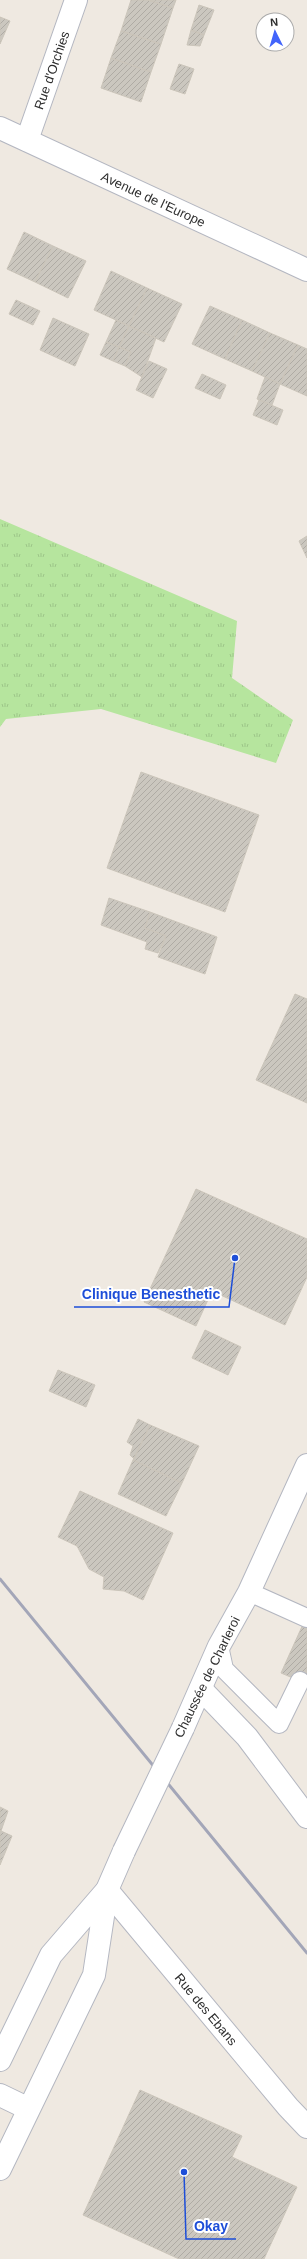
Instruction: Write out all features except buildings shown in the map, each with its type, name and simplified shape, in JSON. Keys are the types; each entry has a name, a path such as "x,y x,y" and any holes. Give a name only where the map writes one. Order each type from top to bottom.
{"main road":[{"name":"Rue d'Orchies","path":"27,140 76,0"},
{"name":"Avenue de l'Europe","path":"0,128 307,270"},
{"name":"Chaussée de Charleroi","path":"107,1890 201,1689 219,1646 249,1592 307,1465"},
{"path":"201,1689 247,1737 307,1817"},
{"path":"0,2060 51,1955 107,1890"},
{"path":"0,2169 94,1975 107,1890"},
{"name":"Rue des Ebans","path":"107,1890 288,2107 307,2127"},
{"path":"0,2095 29,2109"}],"lane":[{"path":"249,1592 307,1618"},
{"path":"219,1646 224,1669 278,1724 300,1681"}],"green space":[{"path":"0,519 237,621 232,678 293,720 276,763 101,709 6,719 0,727"}],"railway":[{"path":"0,1579 307,1953"}],"place":[{"name":"Clinique Benesthetic","path":"235,1258"},
{"name":"Okay","path":"184,2172"}]}
